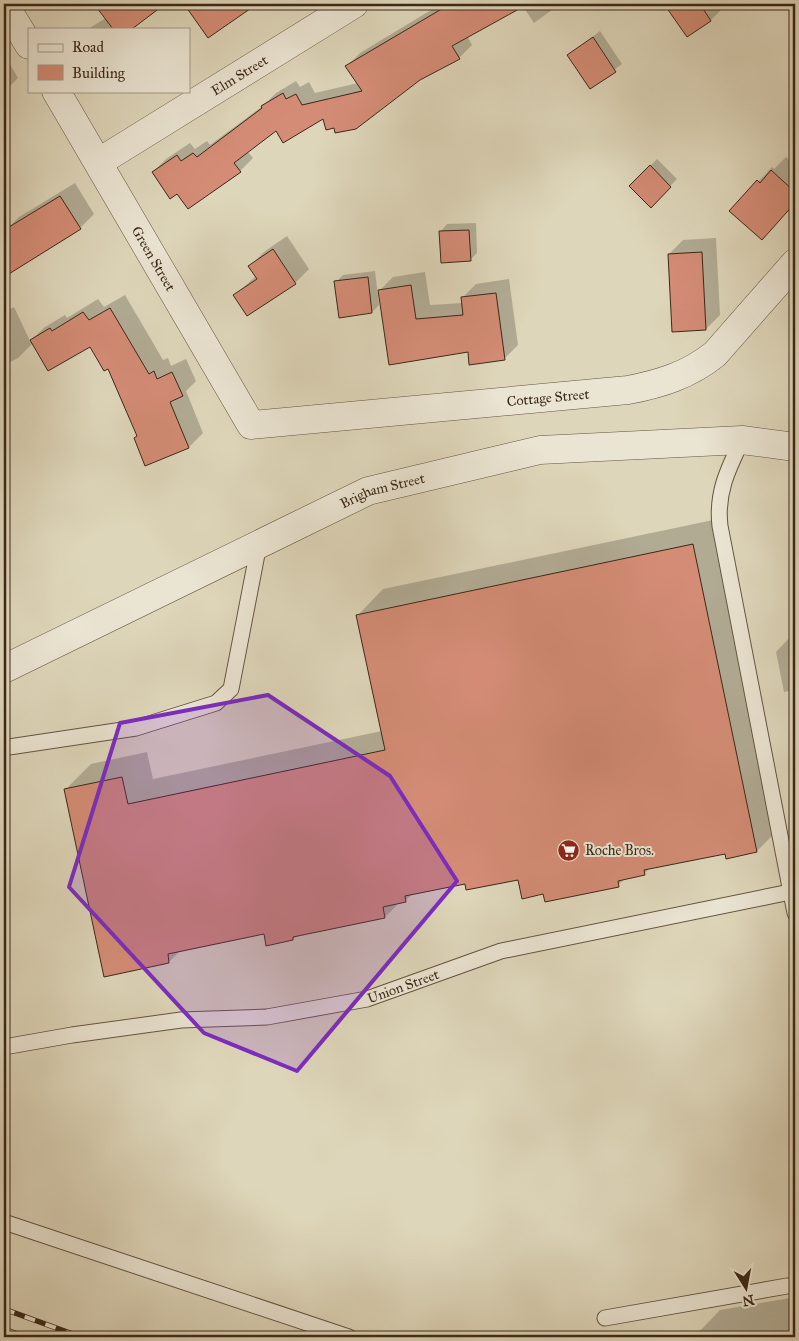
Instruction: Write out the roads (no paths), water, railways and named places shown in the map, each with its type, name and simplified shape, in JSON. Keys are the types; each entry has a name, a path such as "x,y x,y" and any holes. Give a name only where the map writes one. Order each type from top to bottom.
{"street":[{"path":"4,4 28,43"},
{"name":"Elm Street","path":"99,162 354,4"},
{"name":"Green Street","path":"57,92 252,426"},
{"name":"Cottage Street","path":"252,426 628,390 662,382 686,373 715,354 795,263"},
{"name":"Brigham Street","path":"4,669 368,491 540,450 742,440 795,446"}],"lane":[{"path":"742,440 722,484 719,500 720,526 793,891 795,913"},
{"path":"9,746 136,728 216,703 226,696 231,689 259,544"},
{"name":"Union Street","path":"4,1047 72,1035 181,1020 267,1017 368,999 501,951 793,891"},
{"path":"4,1222 349,1337"},
{"path":"605,1318 788,1286"}],"railway":[{"path":"4,1309 81,1337"},
{"path":"4,1329 26,1337"}],"place":[{"name":"Roche Bros.","path":"569,850"}]}
